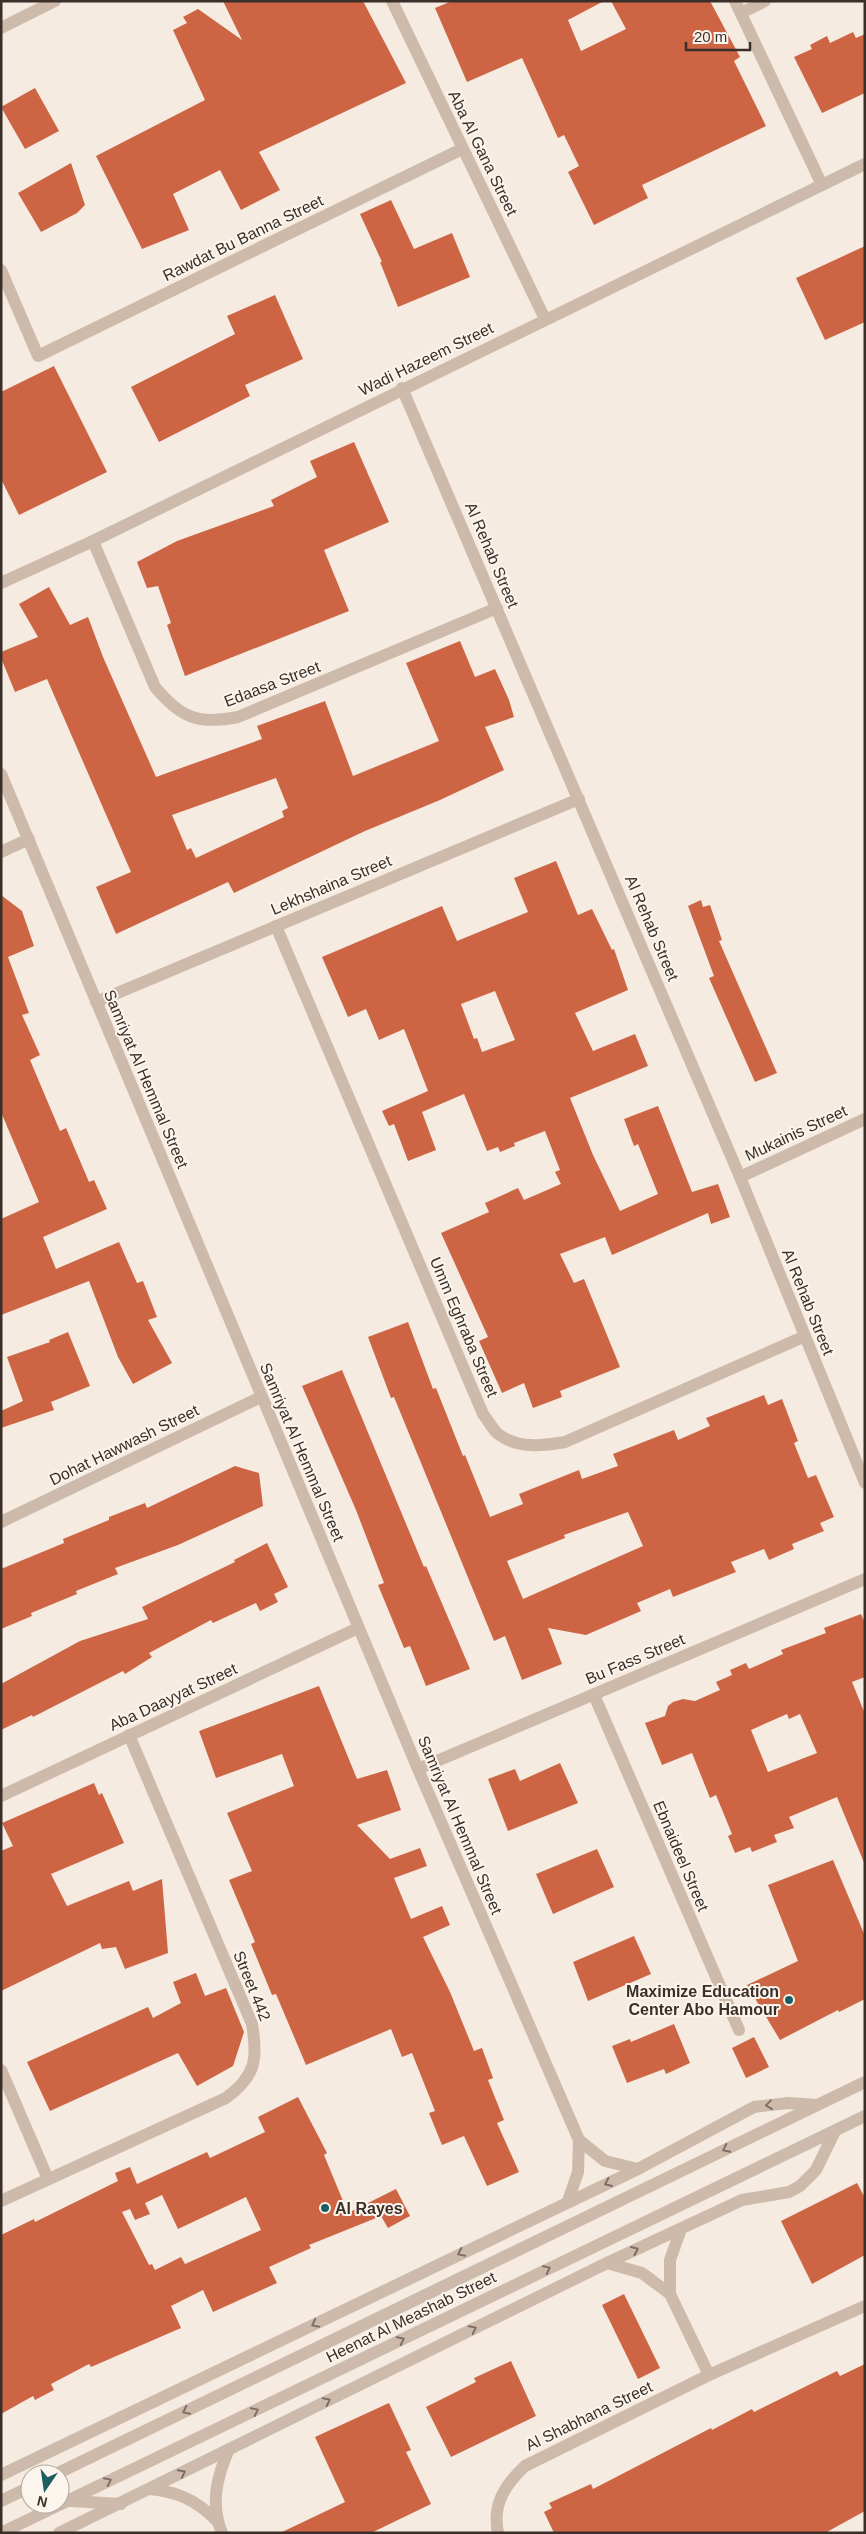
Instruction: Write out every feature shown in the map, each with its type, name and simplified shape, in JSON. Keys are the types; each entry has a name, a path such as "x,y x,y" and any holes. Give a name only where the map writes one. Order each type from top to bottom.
{"street":[{"path":"1,28 56,1"},
{"name":"Aba Al Gana Street","path":"392,1 545,318"},
{"path":"765,1 738,7 822,185"},
{"name":"Rawdat Bu Banna Street","path":"1,270 38,356 462,149"},
{"name":"Wadi Hazeem Street","path":"1,584 93,541 545,318 865,164"},
{"name":"Al Rehab Street","path":"402,388 740,1177 865,1483"},
{"name":"Edaasa Street","path":"93,541 155,687 172,707 193,718 217,721 238,717 497,608"},
{"name":"Samriyat Al Hemmal Street","path":"1,774 358,1628 579,2140 578,2172 568,2202"},
{"name":"Lekhshaina Street","path":"96,1002 579,799"},
{"path":"1,852 28,839"},
{"name":"Umm Eghraba Street","path":"276,926 483,1414 498,1433 520,1444 543,1446 565,1442 804,1337"},
{"name":"Mukainis Street","path":"740,1177 865,1118"},
{"name":"Dohat Hawwash Street","path":"1,1522 261,1397"},
{"name":"Bu Fass Street","path":"418,1769 865,1579"},
{"name":"Aba Daayyat Street","path":"1,1796 358,1628"},
{"name":"Ebnaideel Street","path":"594,1695 739,2030"},
{"name":"Street 442","path":"1,2201 226,2098 242,2086 254,2068 256,2046 252,2024 129,1735"},
{"path":"1,2070 48,2179"},
{"name":"Heenat Al Meashab Street","path":"70,2467 865,2082"},
{"name":"Heenat Al Meashab Street","path":"1,2475 638,2169 754,2107 788,2103 817,2105"},
{"name":"Heenat Al Meashab Street","path":"70,2499 865,2116"},
{"path":"59,2533 607,2262 742,2200 789,2192 800,2186 816,2170 835,2131"},
{"name":"Samriyat Al Hemmal Street","path":"579,2140 605,2161 638,2169"},
{"path":"681,2229 670,2260 670,2294 710,2375"},
{"path":"607,2262 642,2273 670,2294"},
{"name":"Al Shabhana Street","path":"498,2533 498,2504 507,2483 525,2466 710,2375 865,2306"},
{"path":"216,2520 217,2483 229,2449"},
{"path":"150,2489 186,2497 202,2506 216,2520 222,2533"},
{"path":"1,2501 20,2492"},
{"path":"70,2500 121,2504"},
{"name":"Heenat Al Meashab Street","path":"1,2533 40,2514"}],"building":[{"path":"223,1 363,1 406,83 259,152 280,190 241,210 220,170 173,194 189,230 142,249 96,156 205,100 173,30 187,23 183,17 198,9 242,40"},
{"path":"452,1 604,1 568,20 581,51 626,29 611,1 710,1 740,57 734,61 766,126 642,185 648,198 594,225 568,172 579,166 564,135 558,138 522,58 467,82 435,8"},
{"path":"853,32 856,38 865,34 865,93 822,113 794,57 812,49 810,45 827,36 830,43"},
{"path":"35,88 59,131 25,149 1,107"},
{"path":"71,163 85,205 77,213 41,232 18,193"},
{"path":"391,200 414,249 452,233 470,277 398,307 380,262 382,262 360,214"},
{"path":"865,246 865,322 825,340 796,278"},
{"path":"275,295 303,359 245,385 250,396 159,442 131,387 235,334 227,316"},
{"path":"54,366 107,472 19,515 1,479 1,392"},
{"path":"354,442 389,522 324,550 349,611 185,676 167,625 171,623 158,586 147,588 137,562 177,541 274,506 271,500 317,477 310,461"},
{"path":"49,587 70,625 88,617 103,657 156,777 262,739 257,726 325,701 353,776 439,741 406,663 460,641 475,677 495,669 509,700 514,717 485,727 504,770 440,800 365,831 234,893 228,882 116,934 96,887 131,872 47,679 15,692 1,658 1,652 38,637 19,604","holes":["276,778 288,808 282,811 284,817 196,858 191,848 187,850 172,815"]},
{"path":"556,861 578,915 592,909 612,950 614,949 628,990 575,1013 593,1051 635,1034 648,1066 570,1098 593,1155 620,1211 658,1194 638,1144 634,1146 624,1119 658,1106 692,1192 718,1184 730,1217 711,1224 708,1213 612,1255 605,1237 560,1254 574,1283 584,1279 620,1367 560,1391 562,1397 533,1408 524,1383 502,1393 479,1341 488,1337 441,1233 489,1212 485,1203 518,1188 524,1200 561,1184 555,1172 560,1170 545,1131 514,1143 515,1146 500,1152 498,1147 487,1151 464,1094 422,1112 436,1150 408,1161 394,1124 389,1126 382,1111 428,1091 404,1029 379,1040 366,1009 348,1017 322,957 442,906 457,941 528,912 514,878","holes":["495,991 515,1040 482,1052 477,1038 474,1039 461,1004"]},
{"path":"1,895 22,911 34,946 8,957 29,1013 22,1015 40,1055 30,1060 60,1131 66,1128 89,1182 94,1180 107,1209 43,1237 56,1269 119,1242 137,1283 143,1281 157,1317 148,1320 172,1363 133,1384 118,1357 89,1281 1,1315 1,1219 39,1202 1,1112"},
{"path":"701,900 703,907 710,905 722,940 719,941 777,1073 755,1082 709,978 714,976 688,906"},
{"path":"408,1322 433,1389 436,1388 490,1517 523,1504 519,1494 579,1470 582,1479 618,1466 613,1454 674,1430 678,1440 710,1426 706,1418 764,1395 768,1405 782,1399 798,1441 794,1443 808,1478 816,1475 834,1517 820,1523 824,1531 792,1544 794,1549 769,1560 764,1549 731,1562 736,1572 673,1597 670,1589 637,1603 641,1611 586,1635 548,1628 562,1664 522,1680 505,1636 494,1641 394,1397 391,1398 368,1337","holes":["628,1512 643,1546 523,1599 507,1561 565,1538 564,1535"]},
{"path":"68,1332 90,1386 51,1402 54,1410 1,1428 1,1411 23,1401 7,1357 50,1342 49,1340"},
{"path":"342,1370 424,1567 426,1566 470,1669 426,1686 410,1646 404,1648 378,1585 384,1583 356,1510 302,1386"},
{"path":"235,1466 259,1473 263,1506 178,1545 115,1568 118,1574 76,1591 77,1594 31,1613 32,1616 1,1629 1,1569 64,1543 63,1539 109,1520 109,1517 145,1503 147,1508"},
{"path":"267,1543 288,1587 274,1594 278,1602 260,1611 256,1603 213,1623 211,1620 149,1653 152,1657 125,1674 123,1671 33,1717 32,1715 1,1730 1,1684 80,1641 148,1619 142,1607 235,1562 234,1560"},
{"path":"861,1614 865,1623 865,1677 852,1682 865,1714 865,1865 837,1797 789,1817 794,1828 774,1835 777,1842 752,1852 750,1847 735,1853 728,1836 732,1834 716,1795 710,1798 692,1753 662,1765 645,1723 665,1716 668,1706 673,1702 683,1699 695,1701 720,1690 716,1682 732,1675 730,1670 746,1663 749,1669 783,1654 781,1650 826,1633 824,1628","holes":["787,1714 789,1719 800,1714 817,1753 768,1772 751,1730"]},
{"path":"319,1686 357,1779 387,1770 401,1810 357,1825 390,1859 420,1848 427,1866 394,1878 411,1919 442,1906 450,1925 423,1937 450,1992 474,2051 482,2048 493,2078 488,2080 504,2120 497,2123 519,2172 487,2186 464,2136 442,2145 429,2113 435,2111 412,2053 402,2057 391,2029 306,2065 276,1994 272,1995 251,1944 255,1942 229,1880 252,1871 227,1813 294,1786 282,1754 216,1778 199,1731"},
{"path":"560,1763 578,1803 508,1831 488,1779 515,1769 520,1781"},
{"path":"94,1783 99,1795 102,1793 124,1843 51,1874 67,1906 129,1881 133,1891 162,1879 168,1953 125,1969 116,1947 102,1949 100,1943 1,1991 1,1851 13,1846 2,1823"},
{"path":"597,1849 614,1887 553,1914 536,1874"},
{"path":"833,1860 865,1936 865,1999 839,2012 838,2010 780,2040 747,1985 798,1961 768,1885"},
{"path":"634,1936 651,1974 588,2001 573,1962"},
{"path":"196,1973 205,1996 226,1988 244,2032 233,2066 197,2086 178,2053 50,2111 27,2062 148,2007 153,2018 181,2003 173,1982"},
{"path":"674,2024 690,2063 666,2074 664,2069 627,2083 612,2046 630,2039 631,2042"},
{"path":"754,2037 769,2067 746,2078 732,2048"},
{"path":"298,2097 327,2153 324,2155 348,2213 396,2189 410,2216 388,2228 381,2216 309,2245 311,2248 269,2267 277,2283 213,2312 203,2290 171,2306 181,2328 91,2367 89,2364 51,2384 54,2390 35,2400 33,2396 1,2414 1,2235 34,2219 35,2222 118,2181 115,2173 130,2167 137,2184 207,2152 210,2158 265,2132 258,2117","holes":["162,2195 178,2229 246,2197 261,2230 185,2264 181,2257 155,2270 152,2264 149,2265 122,2212 130,2209 135,2220 150,2214 145,2203"]},
{"path":"857,2183 865,2198 865,2255 812,2284 781,2221"},
{"path":"624,2294 660,2368 638,2379 602,2305"},
{"path":"511,2361 536,2416 451,2457 426,2407 476,2382 474,2378"},
{"path":"865,2364 865,2511 825,2533 554,2533 544,2512 552,2508 549,2503 591,2484 593,2489 752,2409 754,2412 837,2371 840,2376"},
{"path":"389,2403 411,2450 406,2452 431,2504 371,2533 280,2533 345,2502 315,2437"}],"place":[{"name":"Maximize Education Center Abo Hamour","path":"789,2000"},
{"name":"Al Rayes","path":"325,2208"}]}
